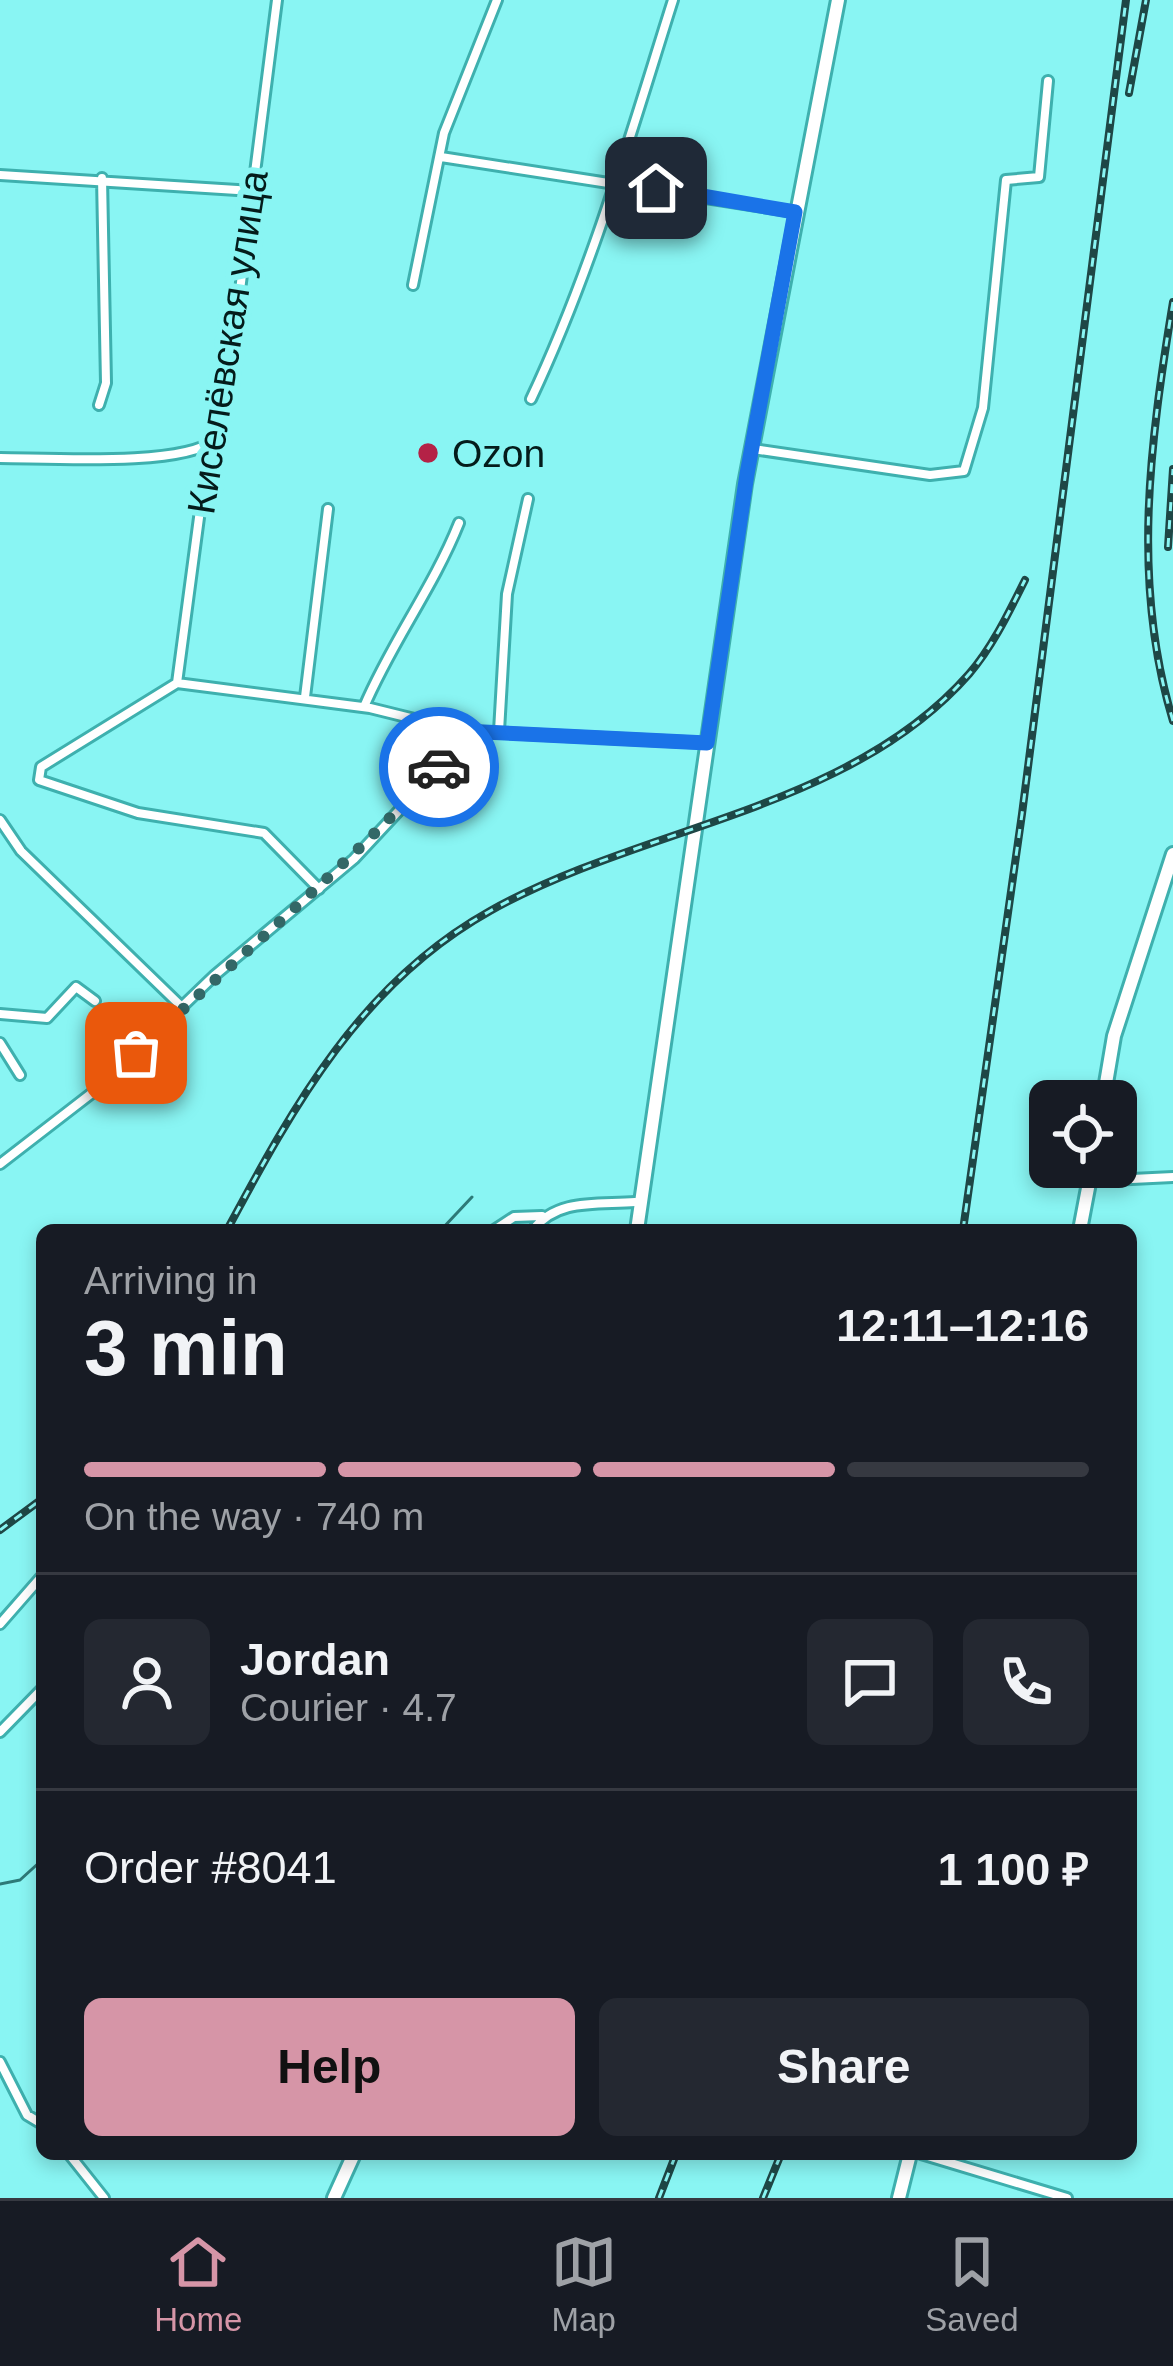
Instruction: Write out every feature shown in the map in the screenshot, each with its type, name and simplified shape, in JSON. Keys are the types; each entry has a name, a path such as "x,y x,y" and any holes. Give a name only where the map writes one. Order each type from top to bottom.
{"main road":[{"path":"638,1224 752,448 838,0"},
{"path":"1108,1080 1135,965 1173,854"},
{"path":"1081,1224 1088,1188"},
{"path":"334,2198 351,2160"},
{"path":"899,2198 908,2160"}],"street":[{"name":"Киселёвская улица","path":"177,683 204,480 219,435 277,0"},
{"path":"413,285 451,111 497,0"},
{"path":"531,399 572,312 619,181 673,0"},
{"path":"752,448 930,475 964,471 983,408 992,350 1006,179 1039,177 1048,81"},
{"path":"441,157 619,181 795,212"},
{"path":"0,175 253,191"},
{"path":"99,405 106,383 102,178"},
{"path":"0,458 202,451 219,435"},
{"path":"500,731 507,594 528,500"},
{"path":"305,698 328,509"},
{"path":"364,707 385,657 446,556 459,523"},
{"path":"319,889 264,833 138,812 39,780 41,767 177,683 364,707 463,731 707,743"},
{"path":"0,1164 92,1093 354,859 457,748 463,731"},
{"path":"0,820 21,851 183,1008"},
{"path":"0,1014 47,1018 76,987 95,1001"},
{"path":"0,1043 20,1076"},
{"path":"1137,1176 1173,1177"},
{"path":"503,1224 514,1216 543,1216 574,1204 634,1202"},
{"path":"537,1224 543,1216"},
{"path":"0,1624 36,1583"},
{"path":"0,1732 36,1695"},
{"path":"0,2062 27,2115 36,2120"},
{"path":"73,2160 104,2198"},
{"path":"940,2160 1067,2198"}],"waterway":[{"path":"447,1224 472,1197"},
{"path":"0,1884 20,1880 36,1865"}],"railway":[{"path":"964,1224 1022,814 1126,0"},
{"path":"1129,93 1146,0"},
{"path":"1173,302 1157,407 1148,565 1160,669 1173,721"},
{"path":"1168,547 1173,469"},
{"path":"230,1224 278,1138 335,1051 404,974 444,940 550,882 742,812 865,757 920,720 969,674 1025,580"},
{"path":"0,1530 36,1503"},
{"path":"659,2198 674,2160"},
{"path":"763,2198 779,2160"}],"way so far":[{"path":"136,1053 215,975 354,859 439,767"}],"place":[{"name":"Ozon","path":"428,453"}],"route":[{"path":"439,767 457,748 463,731 707,743 747,474 795,212 656,188"}]}
